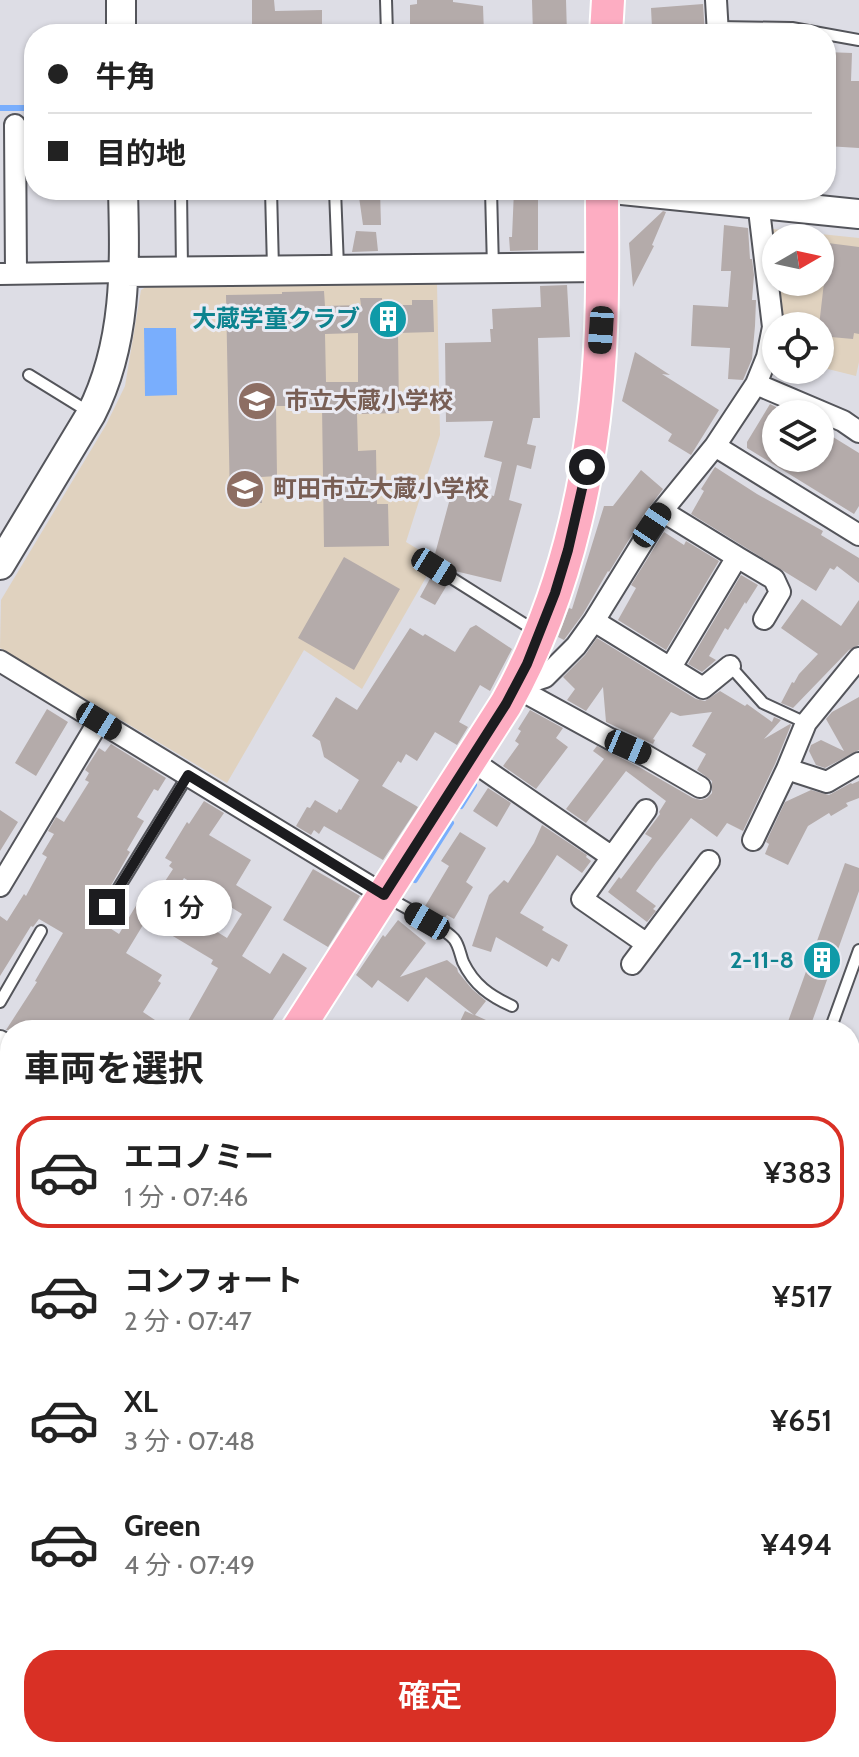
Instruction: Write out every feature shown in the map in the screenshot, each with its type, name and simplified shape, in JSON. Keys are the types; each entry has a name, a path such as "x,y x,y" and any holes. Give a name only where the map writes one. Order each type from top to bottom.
{"main road":[{"path":"607,24 608,0"},
{"path":"303,1020 515,687 555,593 587,467 598,374 602,200"}],"street":[{"path":"121,0 121,24"},
{"path":"716,0 717,24"},
{"path":"15,125 8,274 602,267"},
{"path":"0,565 103,391 112,363 124,286 123,200"},
{"path":"515,687 545,677 576,646 662,511 715,446 756,384 767,357 773,327 758,200"},
{"path":"776,200 859,214"},
{"path":"756,384 843,421 859,432"},
{"path":"715,446 859,535"},
{"path":"662,511 774,579 780,592 764,619"},
{"path":"671,667 737,557"},
{"path":"594,621 703,688 730,666"},
{"path":"753,840 806,723 859,658"},
{"path":"0,661 384,895"},
{"path":"515,687 700,787"},
{"path":"0,886 99,721"},
{"path":"471,760 612,857"},
{"path":"787,769 827,782 859,763"},
{"path":"646,810 582,899 647,944"},
{"path":"632,964 709,861"}],"lane":[{"path":"386,0 387,24"},
{"path":"836,36 859,40"},
{"path":"181,200 182,271"},
{"path":"271,200 273,270"},
{"path":"335,200 338,269"},
{"path":"491,200 493,268"},
{"path":"29,375 91,414"},
{"path":"434,567 539,633"},
{"path":"730,666 763,703 806,723"},
{"path":"107,907 188,775"},
{"path":"384,895 448,933 457,942 468,972 479,986 512,1006"},
{"path":"0,1002 41,931"},
{"path":"834,1020 855,974 859,950"}],"shaded area":[{"path":"834,235 859,238 859,362 856,376 834,370 834,312 780,312 778,296 834,296"},
{"name":"町田市立大蔵小学校","path":"437,283 440,435 406,542 436,560 362,689 304,650 227,783 0,648 1,600 106,425 125,386 141,290 149,285"}],"water":[{"path":"144,328 176,328 177,395 145,396"}],"building":[{"path":"252,0 274,0 275,11 322,10 322,24 252,24"},
{"path":"417,0 453,0 483,6 484,24 410,24 410,5 417,4"},
{"path":"532,0 566,0 567,24 533,24"},
{"path":"703,4 704,24 652,24 651,8"},
{"path":"836,52 852,53 851,81 859,81 859,148 836,147"},
{"path":"359,200 380,200 381,225 363,225"},
{"path":"514,200 538,200 538,250 510,251 509,237 512,237"},
{"path":"663,211 666,212 654,246 633,287 629,243"},
{"path":"724,225 748,228 754,275 752,300 756,300 752,359 743,380 728,379 730,348 691,346 693,305 728,307 731,271 721,271"},
{"path":"356,231 376,232 378,251 352,252"},
{"path":"834,244 859,247 859,334 854,333 853,339 834,337 834,312 821,312 822,296 834,296"},
{"path":"567,285 570,337 538,338 540,418 533,418 527,444 536,446 531,469 517,465 509,500 522,504 501,582 455,571 435,554 452,491 460,493 461,488 494,496 502,462 484,457 493,421 446,422 445,343 491,342 492,309 541,307 540,286"},
{"path":"324,291 325,306 361,305 360,298 382,298 382,305 412,305 412,300 433,300 434,332 398,333 399,413 357,414 358,451 376,450 377,504 388,504 389,546 324,547 322,406 276,406 277,476 261,477 262,503 230,503 226,295","holes":["358,333 358,382 326,382 325,334"]},
{"path":"635,352 670,375 662,374 719,410 691,455 668,441 672,434 622,401"},
{"path":"762,417 762,457 747,448 747,442"},
{"path":"834,438 859,453 859,506 854,514 786,472 834,472"},
{"path":"715,467 823,531 821,535 859,558 859,583 837,566 834,570 830,568 816,591 691,514 704,491 701,489"},
{"path":"641,470 663,489 564,640 558,637 569,608 572,609 604,506 613,506"},
{"path":"664,532 719,561 666,650 618,620 636,588 631,585"},
{"path":"344,557 400,589 354,670 298,638"},
{"path":"432,575 447,585 435,605 420,597"},
{"path":"741,575 758,585 728,630 725,628 709,656 716,660 702,672 688,664"},
{"path":"802,599 841,626 859,600 859,645 849,650 793,708 781,703 792,682 818,654 781,628"},
{"path":"476,625 512,649 490,691 480,685 459,722 468,727 457,745 435,732 417,761 406,754 382,786 418,807 383,860 324,826 319,834 314,830 311,835 296,826 315,800 337,813 359,780 324,757 320,741 312,736 336,697 357,710 410,628 455,652 470,628"},
{"path":"597,638 696,699 705,701 720,691 745,706 747,704 772,722 774,717 781,720 764,739 791,725 743,831 727,823 717,837 691,818 656,863 636,891 656,906 653,909 656,911 647,922 608,892 652,838 645,834 666,801 626,771 586,823 566,809 604,759 593,751 597,746 693,798 707,798 712,793 712,781 697,770 706,754 692,746 712,712 680,716 671,712 653,739 653,744 606,722 603,687 586,711 567,700 575,689 563,677"},
{"path":"859,697 859,750 825,768 816,765 809,751 811,745 821,740 844,751 826,719 832,712"},
{"path":"47,709 68,722 36,776 15,763"},
{"path":"530,710 563,728 556,738 568,747 536,789 503,766 519,744 515,741 521,731 518,729"},
{"path":"111,744 166,778 158,791 154,789 137,817 144,821 93,917 119,934 146,889 156,895 173,869 169,866 172,862 165,858 204,801 224,813 209,835 251,860 236,885 272,907 242,956 270,974 283,953 307,968 273,1020 189,1020 218,968 211,964 213,960 146,920 126,953 162,975 158,981 161,983 143,1012 155,1020 12,1020 63,933 39,919 31,926 0,976 0,916 7,921 24,894 26,896 47,857 42,854 54,834 48,831 56,817 64,822 89,782 85,780 89,773 85,770 99,748 105,752","holes":["184,878 242,914 227,938 169,902"]},
{"path":"859,781 859,798 808,826 788,865 765,854 769,844 766,842 785,802 811,790 829,795"},
{"path":"488,788 511,803 497,827 473,811"},
{"path":"0,810 18,822 0,851"},
{"path":"542,825 587,855 591,861 582,873 557,855 520,913 568,945 559,962 552,958 547,967 496,937 491,952 472,946 489,895 504,880 508,883"},
{"path":"460,832 486,848 466,882 473,887 454,919 447,915 443,920 424,908 449,866 441,861"},
{"name":"2-11-8","path":"845,863 859,868 859,891 813,1020 789,1020"},
{"path":"313,869 360,896 328,947 283,920"},
{"path":"398,920 426,943 400,977 447,960 457,968 472,989 486,1001 475,1015 486,1020 461,1020 465,1011 474,1015 426,977 408,1002 378,980 372,988 356,975 383,935 385,937"}],"waterway":[{"path":"0,108 24,108"},
{"path":"461,806 474,785"},
{"path":"415,880 451,823"}],"place":[{"name":"大蔵学童クラブ","path":"388,319"},
{"name":"市立大蔵小学校","path":"257,401"},
{"name":"町田市立大蔵小学校","path":"245,489"},
{"name":"2-11-8","path":"822,960"}],"route":[{"path":"107,907 188,775 384,895 506,704 527,664 555,593 587,467"}]}
